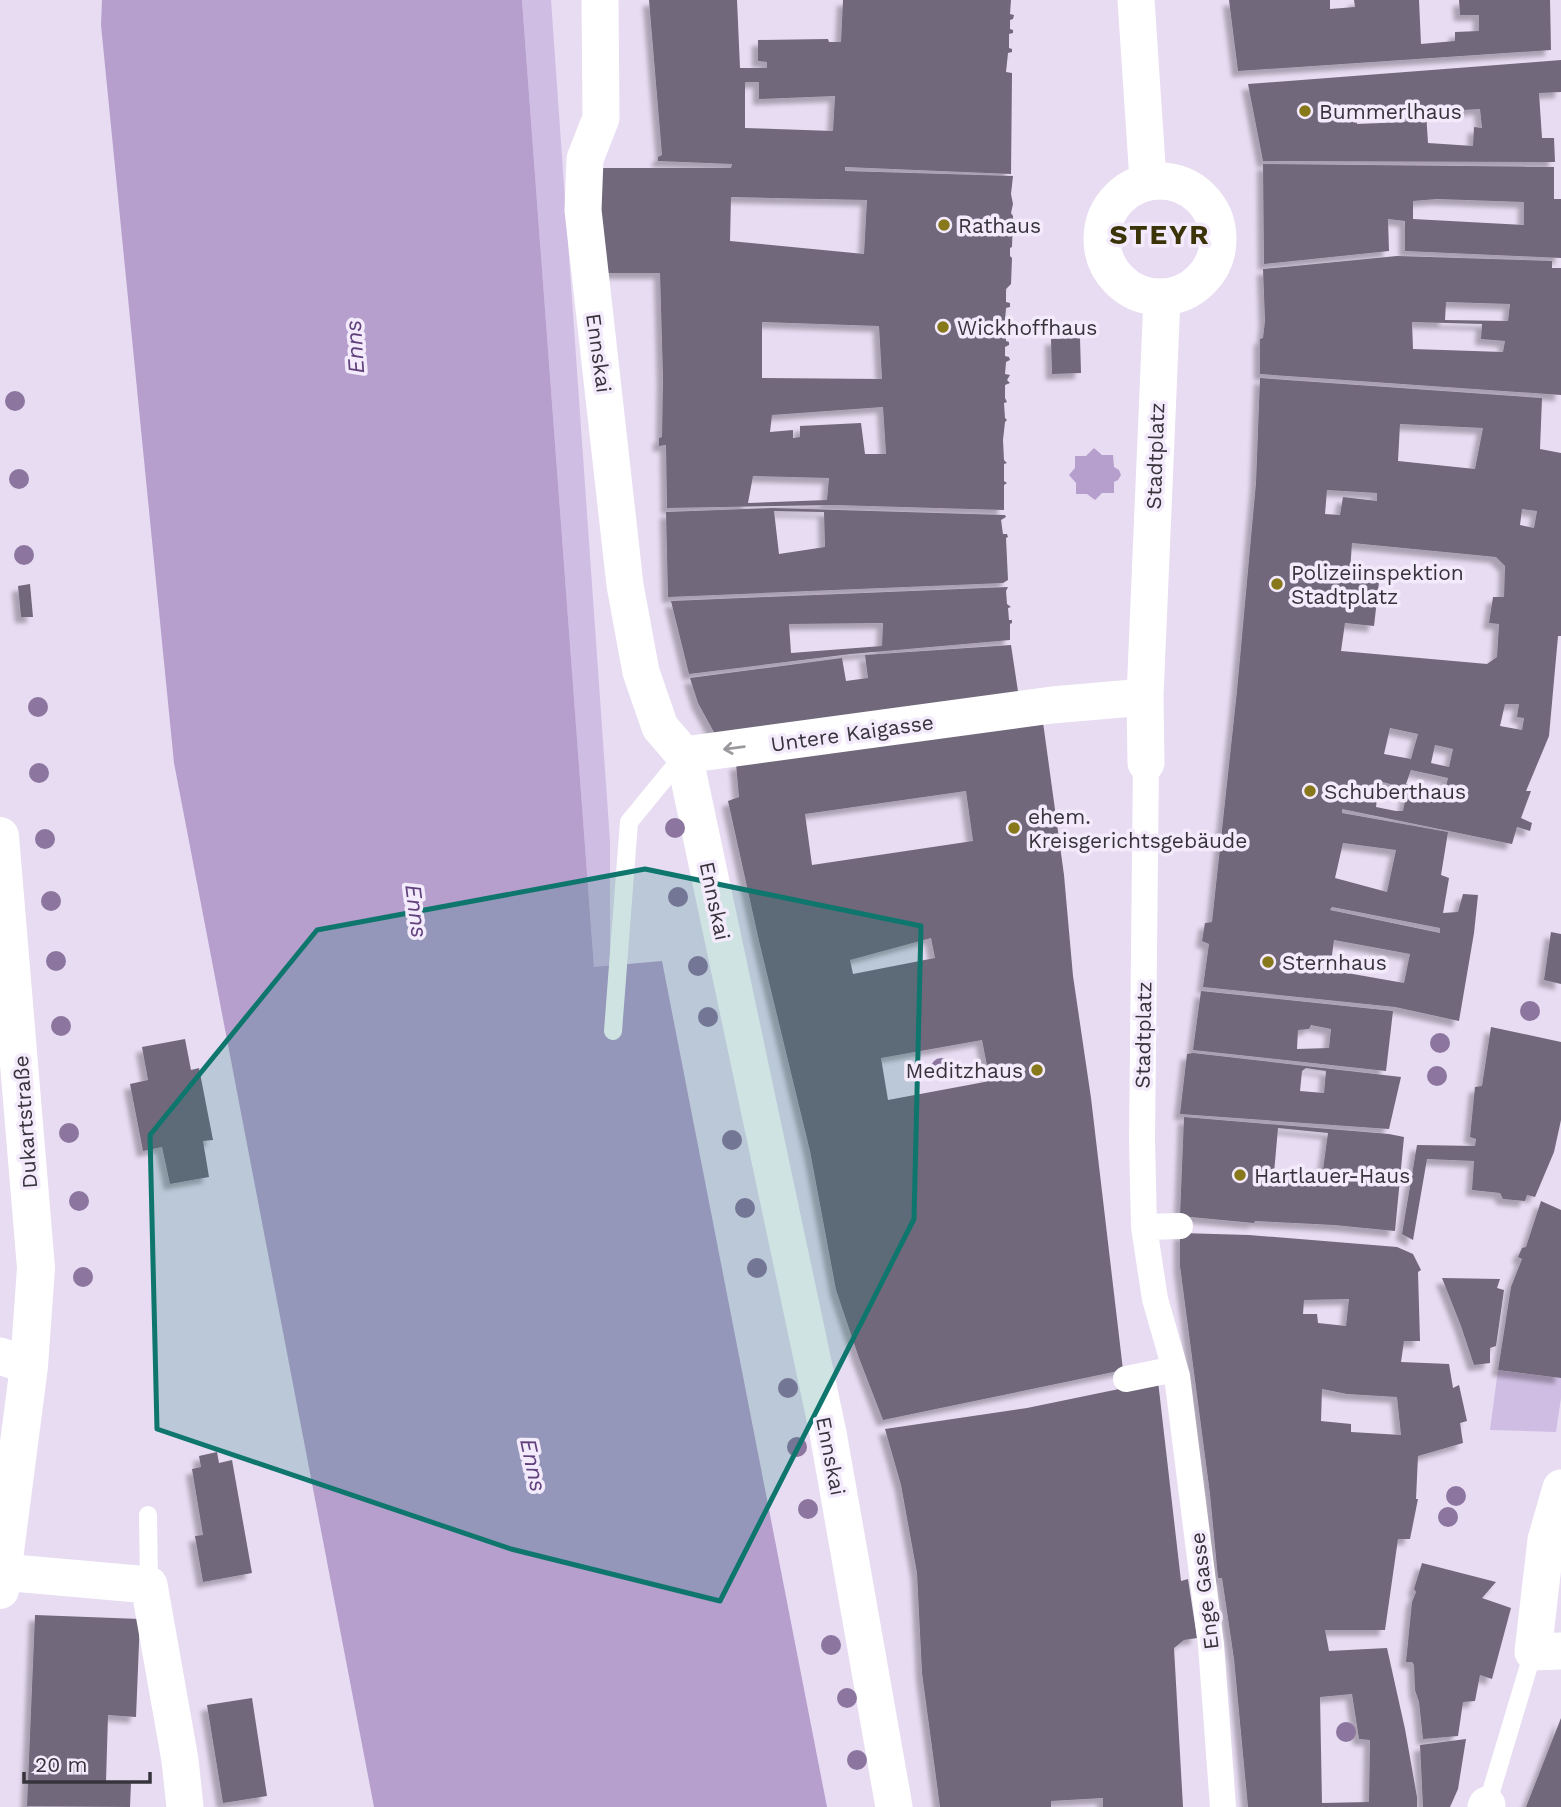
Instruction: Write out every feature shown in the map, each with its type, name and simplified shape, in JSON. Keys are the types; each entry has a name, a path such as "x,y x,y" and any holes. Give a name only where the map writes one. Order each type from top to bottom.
{"street":[{"name":"Ennskai","path":"600,0 601,118 585,159 583,210 625,585 641,671 660,727 684,755 828,1433 894,1807"},
{"path":"1136,0 1148,180"},
{"path":"1148,180 1176,181 1200,195 1216,218 1219,245 1210,272 1189,290 1162,298 1134,292 1111,273 1101,245 1105,217 1116,201 1122,193 1148,180"},
{"name":"Stadtplatz","path":"1162,298 1145,697 1142,1126 1144,1227 1155,1299 1176,1373"},
{"name":"Untere Kaigasse","path":"684,755 1021,710 1145,697"},
{"name":"Dukartstraße","path":"0,836 12,1104 36,1268 14,1361 1,1571"},
{"path":"1144,1227 1180,1226"},
{"path":"1126,1379 1176,1373"},
{"name":"Enge Gasse","path":"1176,1373 1211,1645 1223,1807"},
{"path":"1547,1651 1546,1540 1561,1488"},
{"path":"1,1571 151,1595 180,1760 185,1807"}],"lane":[{"path":"613,1031 629,822 684,755"},
{"path":"148,1515 151,1595"},
{"path":"1486,1806 1547,1651"}],"highlighted area":[{"path":"645,869 921,926 914,1219 720,1601 511,1549 157,1429 150,1135 317,930"}],"shaded area":[{"path":"522,0 551,0 610,841 610,966 594,968"},
{"path":"1498,1370 1561,1378 1556,1432 1490,1430"}],"water":[{"name":"Enns","path":"102,0 522,0 594,967 662,961 827,1807 374,1807 174,763 101,25"},
{"path":"1094,448 1102,455 1113,455 1114,467 1121,475 1114,482 1114,493 1102,493 1095,500 1087,494 1076,494 1076,483 1069,475 1075,468 1075,456 1086,456"}],"building":[{"path":"649,0 737,0 740,68 767,68 767,62 758,61 758,40 828,39 829,42 841,42 843,0 1011,0 1010,14 1014,15 1010,20 1013,33 1009,34 1009,48 1012,52 1008,53 1006,72 1012,73 1011,174 845,167 845,171 1013,176 1011,284 1006,289 1006,302 1010,303 1010,307 1006,308 1005,321 1010,323 1005,327 1009,345 1005,347 1005,356 1010,360 1006,362 1005,374 1010,375 1007,380 1010,383 1005,385 1007,402 1004,403 1007,420 1003,440 1004,460 1007,463 1004,464 1004,481 1007,483 1004,485 1004,510 835,505 667,508 666,445 659,446 659,438 662,437 663,378 660,273 597,273 597,168 731,168 732,164 658,161 658,157 662,155","holes":["745,82 759,82 759,99 835,96 833,131 745,128","731,197 867,200 864,254 730,241","762,322 879,326 882,379 762,378","883,407 886,454 865,454 861,423 800,426 800,437 793,438 793,430 770,432 772,415","753,476 829,478 827,500 748,503"]},
{"path":"1229,0 1330,0 1330,9 1355,7 1354,0 1419,0 1421,44 1455,41 1455,32 1479,31 1479,15 1460,15 1459,0 1550,0 1551,50 1238,71"},
{"name":"Bummerlhaus","path":"1561,60 1561,92 1539,93 1542,138 1554,138 1555,162 1263,161 1248,84","holes":["1407,107 1406,122 1357,124 1356,109","1480,109 1482,128 1474,127 1473,146 1428,143 1426,112"]},
{"path":"1263,164 1554,167 1554,199 1561,199 1561,258 1405,251 1405,221 1388,219 1389,251 1264,264","holes":["1437,199 1524,202 1524,225 1413,219 1413,201"]},
{"path":"1397,256 1552,261 1552,268 1561,268 1561,395 1260,374 1260,339 1263,338 1265,321 1263,269","holes":["1446,302 1510,304 1508,321 1445,320","1412,322 1482,324 1481,339 1505,341 1503,352 1413,349"]},
{"path":"1080,338 1081,373 1052,374 1051,339"},
{"path":"1260,378 1542,398 1540,449 1561,453 1561,636 1558,636 1549,736 1526,791 1531,791 1521,818 1532,823 1530,831 1517,827 1512,844 1342,809 1342,813 1448,832 1441,875 1449,878 1443,913 1458,912 1463,894 1478,895 1459,1021 1395,1007 1203,987 1209,944 1202,941 1205,923 1212,922 1256,483","holes":["1400,424 1483,428 1475,469 1398,461","1327,490 1377,493 1377,501 1343,497 1340,515 1325,514","1522,509 1537,511 1534,528 1520,525","1352,543 1496,557 1505,566 1504,597 1493,597 1489,623 1499,624 1497,657 1487,664 1341,651 1345,623 1374,626 1380,573 1350,571","1505,704 1519,704 1517,717 1524,718 1522,730 1500,726","1390,728 1418,734 1411,759 1384,754","1435,745 1453,749 1449,767 1431,763","1411,770 1448,778 1444,794 1406,784","1379,781 1407,791 1403,811 1376,807","1343,843 1396,850 1387,892 1335,878","1332,907 1440,928 1440,933 1330,910","1334,940 1410,954 1404,983 1330,970"]},
{"path":"772,508 1005,515 1001,520 1003,534 1008,537 1008,580 1003,583 668,597 666,512","holes":["774,511 824,512 825,547 779,554"]},
{"path":"30,584 33,617 21,617 18,586"},
{"path":"1008,587 1007,604 1011,607 1008,608 1009,620 1012,620 1012,623 1010,640 851,654 689,674 671,601","holes":["883,623 882,646 791,653 789,624"]},
{"path":"1011,645 1019,698 716,736 698,703 690,678 842,658 846,681 868,678 865,655"},
{"path":"1042,715 1064,875 1073,976 1091,1098 1123,1370 883,1420 836,1290 810,1151 728,801 739,797 736,764","holes":["966,791 973,841 812,865 805,814","931,938 935,958 853,974 850,960","982,1040 990,1081 888,1100 881,1058"]},
{"path":"1551,932 1561,934 1561,984 1544,980"},
{"path":"1201,991 1393,1011 1386,1071 1193,1050","holes":["1311,1025 1331,1029 1329,1048 1297,1049 1298,1030 1309,1029"]},
{"path":"1491,1027 1561,1042 1561,1120 1554,1152 1535,1197 1527,1195 1525,1201 1503,1199 1500,1193 1472,1190 1474,1161 1427,1159 1413,1240 1402,1234 1417,1145 1475,1146 1476,1139 1470,1137 1475,1087 1482,1086"},
{"path":"185,1039 191,1070 199,1068 213,1140 203,1141 209,1177 170,1184 162,1147 143,1151 130,1084 148,1080 142,1047"},
{"path":"1187,1054 1401,1077 1389,1129 1180,1114","holes":["1306,1068 1326,1071 1324,1093 1300,1091 1302,1071"]},
{"name":"Hartlauer-Haus","path":"1184,1117 1404,1137 1395,1231 1180,1216","holes":["1278,1128 1328,1133 1322,1177 1274,1173"]},
{"path":"1541,1201 1561,1210 1561,1378 1498,1370 1511,1287 1522,1259 1518,1257 1522,1248 1526,1247"},
{"path":"1180,1233 1249,1235 1397,1247 1413,1254 1421,1270 1418,1272 1420,1341 1404,1341 1401,1362 1449,1364 1453,1388 1459,1385 1467,1421 1460,1423 1463,1443 1418,1456 1418,1499 1410,1539 1398,1539 1385,1630 1325,1630 1329,1651 1387,1648 1405,1729 1417,1807 1248,1807 1234,1659 1222,1578 1218,1578 1210,1494 1180,1266","holes":["1349,1299 1346,1326 1318,1323 1317,1314 1303,1314 1304,1300","1322,1389 1347,1394 1397,1397 1401,1435 1351,1432 1351,1424 1321,1421","1352,1694 1359,1739 1370,1740 1369,1802 1322,1803 1320,1697"]},
{"path":"1442,1278 1500,1279 1497,1288 1504,1290 1496,1346 1490,1348 1490,1363 1474,1365"},
{"path":"1158,1381 1181,1581 1188,1579 1197,1638 1184,1640 1174,1648 1183,1807 1103,1807 1103,1798 1051,1801 1051,1807 940,1807 922,1673 917,1573 901,1485 885,1429 1027,1408"},
{"path":"217,1452 219,1463 232,1460 252,1573 203,1582 195,1536 203,1535 192,1469 201,1467 199,1456"},
{"path":"1422,1563 1496,1582 1482,1598 1511,1608 1492,1679 1480,1675 1475,1701 1463,1702 1458,1736 1423,1739 1414,1665 1412,1662 1406,1662 1412,1602 1416,1592 1414,1589"},
{"path":"35,1615 140,1619 136,1717 108,1715 106,1782 131,1783 130,1807 27,1806"},
{"path":"252,1698 267,1796 223,1803 207,1705"},
{"path":"1561,1718 1561,1807 1526,1807"},
{"path":"1466,1739 1458,1789 1450,1807 1423,1807 1420,1745"}],"place":[{"name":"Bummerlhaus","path":"1305,111"},
{"name":"Rathaus","path":"944,225"},
{"name":"Wickhoffhaus","path":"943,327"},
{"name":"Polizeiinspektion Stadtplatz","path":"1277,584"},
{"name":"Schuberthaus","path":"1310,791"},
{"name":"ehem. Kreisgerichtsgebäude","path":"1014,828"},
{"name":"Sternhaus","path":"1268,962"},
{"name":"Meditzhaus","path":"1037,1070"},
{"name":"Hartlauer-Haus","path":"1240,1175"}],"district":[{"name":"STEYR","path":"1160,234"}]}
